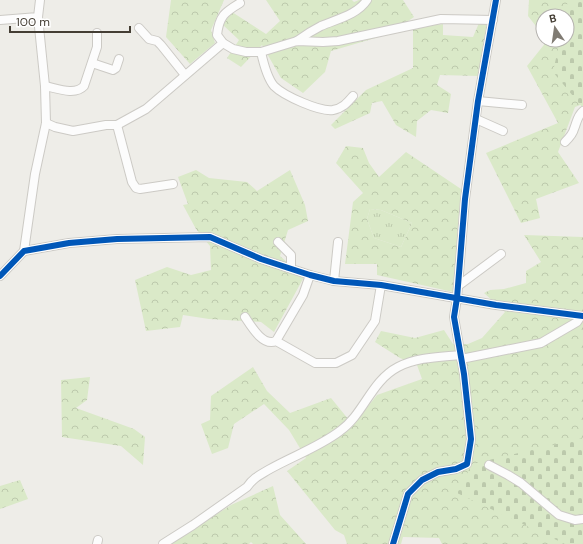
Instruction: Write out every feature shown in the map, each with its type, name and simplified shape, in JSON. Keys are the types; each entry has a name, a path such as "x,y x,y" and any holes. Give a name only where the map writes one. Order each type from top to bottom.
{"street":[{"path":"0,276 24,251 35,174 46,122 45,86 38,17 40,0"},
{"path":"297,41 305,34 355,12 364,6 367,0"},
{"path":"394,544 408,494 422,480 438,472 456,469 467,464 471,439 461,357 454,317 457,298 465,199 478,101 496,0"},
{"path":"240,2 230,8 222,16 218,25 217,35 223,43 234,49 261,52 297,41 338,41 441,19 493,20"},
{"path":"0,20 38,17"},
{"path":"139,28 149,39 157,41 161,44 185,75"},
{"path":"45,86 71,91 81,89 84,86 97,47 97,33"},
{"path":"46,122 55,128 73,131 106,125 117,125 146,109 223,43"},
{"path":"261,52 274,85 285,94 326,110 335,110 346,105 353,96"},
{"path":"92,63 113,70 116,68 119,59"},
{"path":"478,101 522,105"},
{"path":"565,142 571,136 579,114 583,111"},
{"path":"476,119 502,131"},
{"path":"117,125 130,177 136,188 140,189 173,184"},
{"path":"24,251 69,243 117,239 210,237 261,259 334,281 381,284 496,305 582,316"},
{"path":"278,242 291,255 291,268"},
{"path":"334,281 338,242"},
{"path":"458,286 501,254"},
{"path":"244,317 265,341 272,343 276,341 303,295 310,275"},
{"path":"276,341 315,363 336,363 352,355 375,321 381,284"},
{"path":"163,544 247,487 253,478 328,439 340,431 354,418 381,380 396,368 415,360 461,357 541,343 576,322 582,316"},
{"path":"490,465 521,483 559,515 575,520 583,519"}],"green space":[{"path":"171,0 224,0 211,30 215,43 190,64 166,37"},
{"path":"266,0 352,0 354,2 359,0 403,0 414,17 389,34 331,51 325,72 303,93 281,78 262,45 241,67 227,58 239,40 223,25 232,12 266,34 280,21"},
{"path":"529,0 582,0 583,104 575,107 558,152 579,183 536,199 540,218 521,223 486,153 558,123 527,66 541,48 575,48 575,8 535,8 535,25 528,16"},
{"path":"568,0 583,0 583,108 553,72 558,48 575,48 575,8 566,8"},
{"path":"482,16 488,16 478,76 440,75 437,85 451,94 448,113 431,110 417,121 416,137 396,125 382,101 372,103 370,113 335,129 331,125 366,90 413,68 413,28 443,24 443,35 473,37"},
{"path":"346,146 363,148 369,163 379,177 406,152 461,189 453,292 377,275 377,264 345,264 353,202 363,193 336,163","holes":["370,209 381,210 412,223 401,247 374,238 367,219"]},
{"path":"196,170 209,178 247,182 257,191 290,170 305,205 308,221 288,230 280,256 304,277 274,332 261,322 209,319 183,315 180,327 146,331 135,280 167,267 191,275 211,270 210,246 196,229 183,205 188,204 178,177"},
{"path":"370,209 381,210 412,223 401,247 374,238 367,219"},
{"path":"524,235 583,237 583,544 442,544 439,538 403,537 401,544 347,544 344,535 335,530 287,471 306,458 289,430 264,404 234,424 228,448 212,454 201,424 210,420 211,396 253,367 267,391 290,413 331,398 353,425 377,395 422,379 417,365 400,358 375,342 381,331 415,338 444,330 453,344 468,344 482,338 505,312 484,293 490,290 504,289 526,283 526,271 541,262"},
{"path":"90,377 87,400 76,408 134,429 145,437 143,465 121,446 62,437 61,380"},
{"path":"583,438 583,544 565,544 457,493 472,464"},
{"path":"20,480 28,499 0,509 0,486"},
{"path":"273,486 280,515 306,544 253,544 251,542 249,544 170,544 231,505"}],"cycle path":[{"path":"393,544 408,494 422,480 438,472 456,469 467,464 471,439 464,374 454,317 457,298 465,199 478,101 496,0"},
{"path":"0,276 24,251 69,243 117,239 210,237 261,259 334,281 381,285 496,305 583,316"}]}
